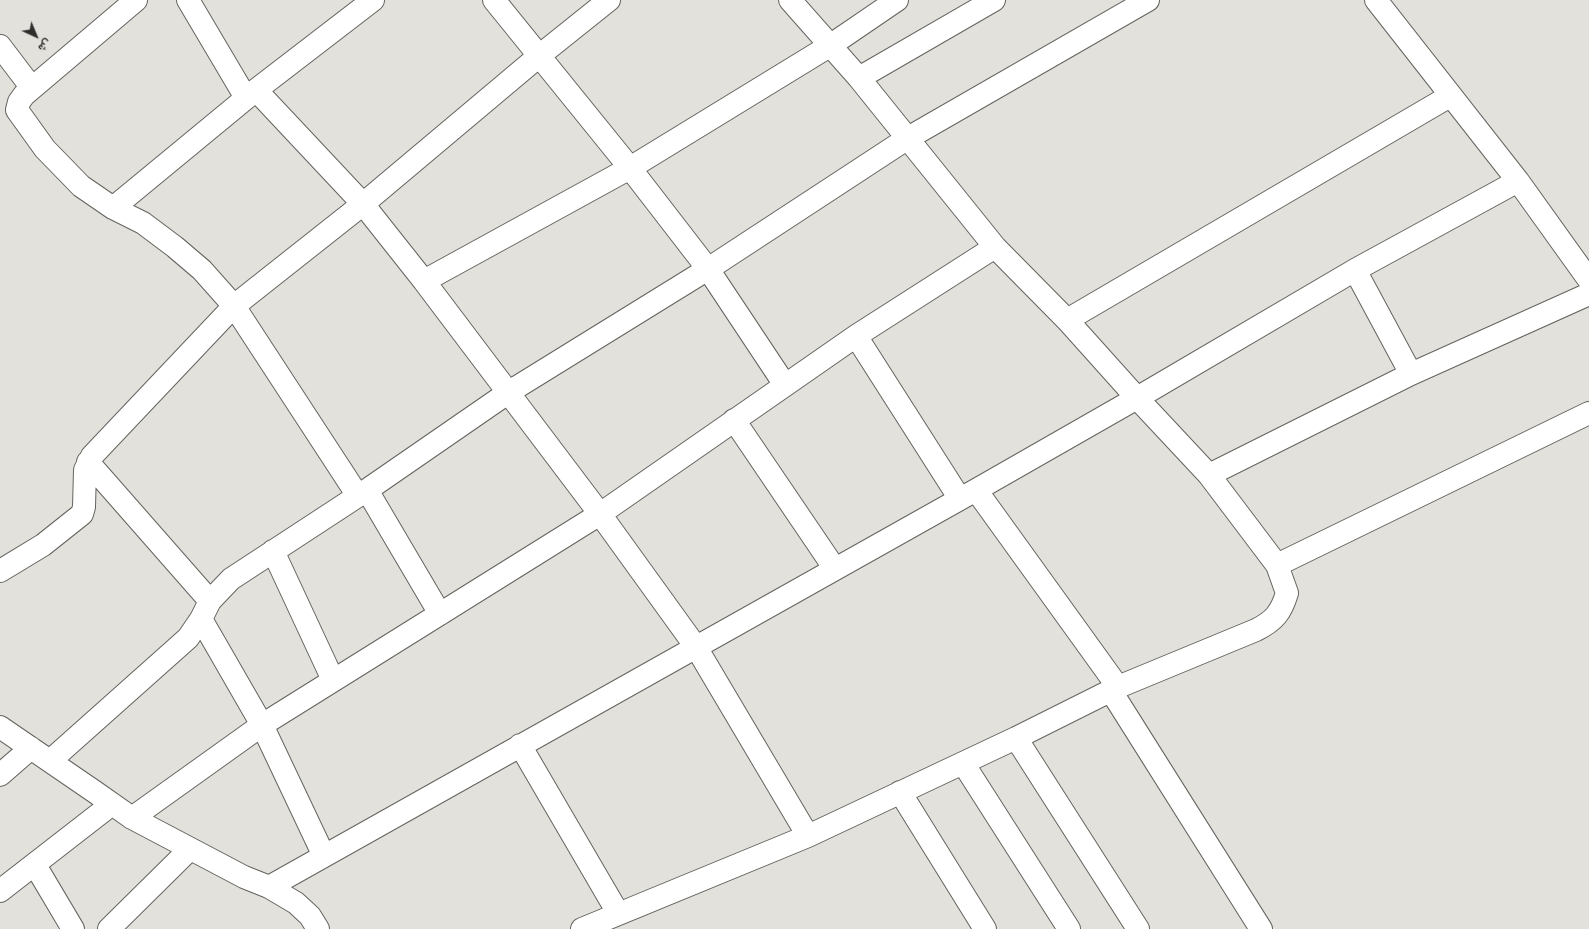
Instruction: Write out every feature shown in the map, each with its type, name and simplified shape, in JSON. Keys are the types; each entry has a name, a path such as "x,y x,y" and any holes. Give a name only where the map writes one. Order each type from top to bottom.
{"street":[{"path":"136,0 32,88 19,102 17,109 18,113 45,149 80,186 113,208 143,223 175,247 202,270 234,306 362,493 440,614"},
{"path":"188,0 251,94 363,204 509,392 600,514 696,647 808,836"},
{"path":"113,208 251,94 373,0"},
{"path":"494,0 630,168 708,268 785,385"},
{"path":"0,571 43,545 82,514 84,507 85,470 88,462 98,449 234,306 363,204 539,56 609,0"},
{"path":"582,929 808,836 1016,738 1115,689 1268,624 1281,610 1287,593 1277,565 1209,475 1067,320 995,246 859,78 790,0"},
{"path":"424,281 630,168 831,45 897,0"},
{"path":"859,78 994,0"},
{"path":"50,761 188,638 206,610 232,579 362,493 509,392 708,268 908,138 1148,0"},
{"path":"1376,0 1518,181 1589,280"},
{"path":"0,46 32,88"},
{"path":"1067,320 1450,96"},
{"path":"269,887 1137,398 1355,270 1518,181"},
{"path":"132,818 262,725 600,514 856,336 995,246"},
{"path":"1355,270 1411,374"},
{"path":"1209,475 1411,374 1589,294"},
{"path":"856,336 968,494 1115,689 1261,929"},
{"path":"1277,565 1589,413"},
{"path":"734,420 835,569"},
{"path":"88,462 206,610 324,856"},
{"path":"273,551 333,680"},
{"path":"0,727 132,818 244,877 269,887 296,903 310,916 318,929"},
{"path":"1016,738 1138,929"},
{"path":"520,745 618,913"},
{"path":"0,775 31,748"},
{"path":"963,763 1069,929"},
{"path":"900,792 985,929"},
{"path":"0,891 112,804"},
{"path":"109,929 190,849"},
{"path":"35,864 73,929"}]}
